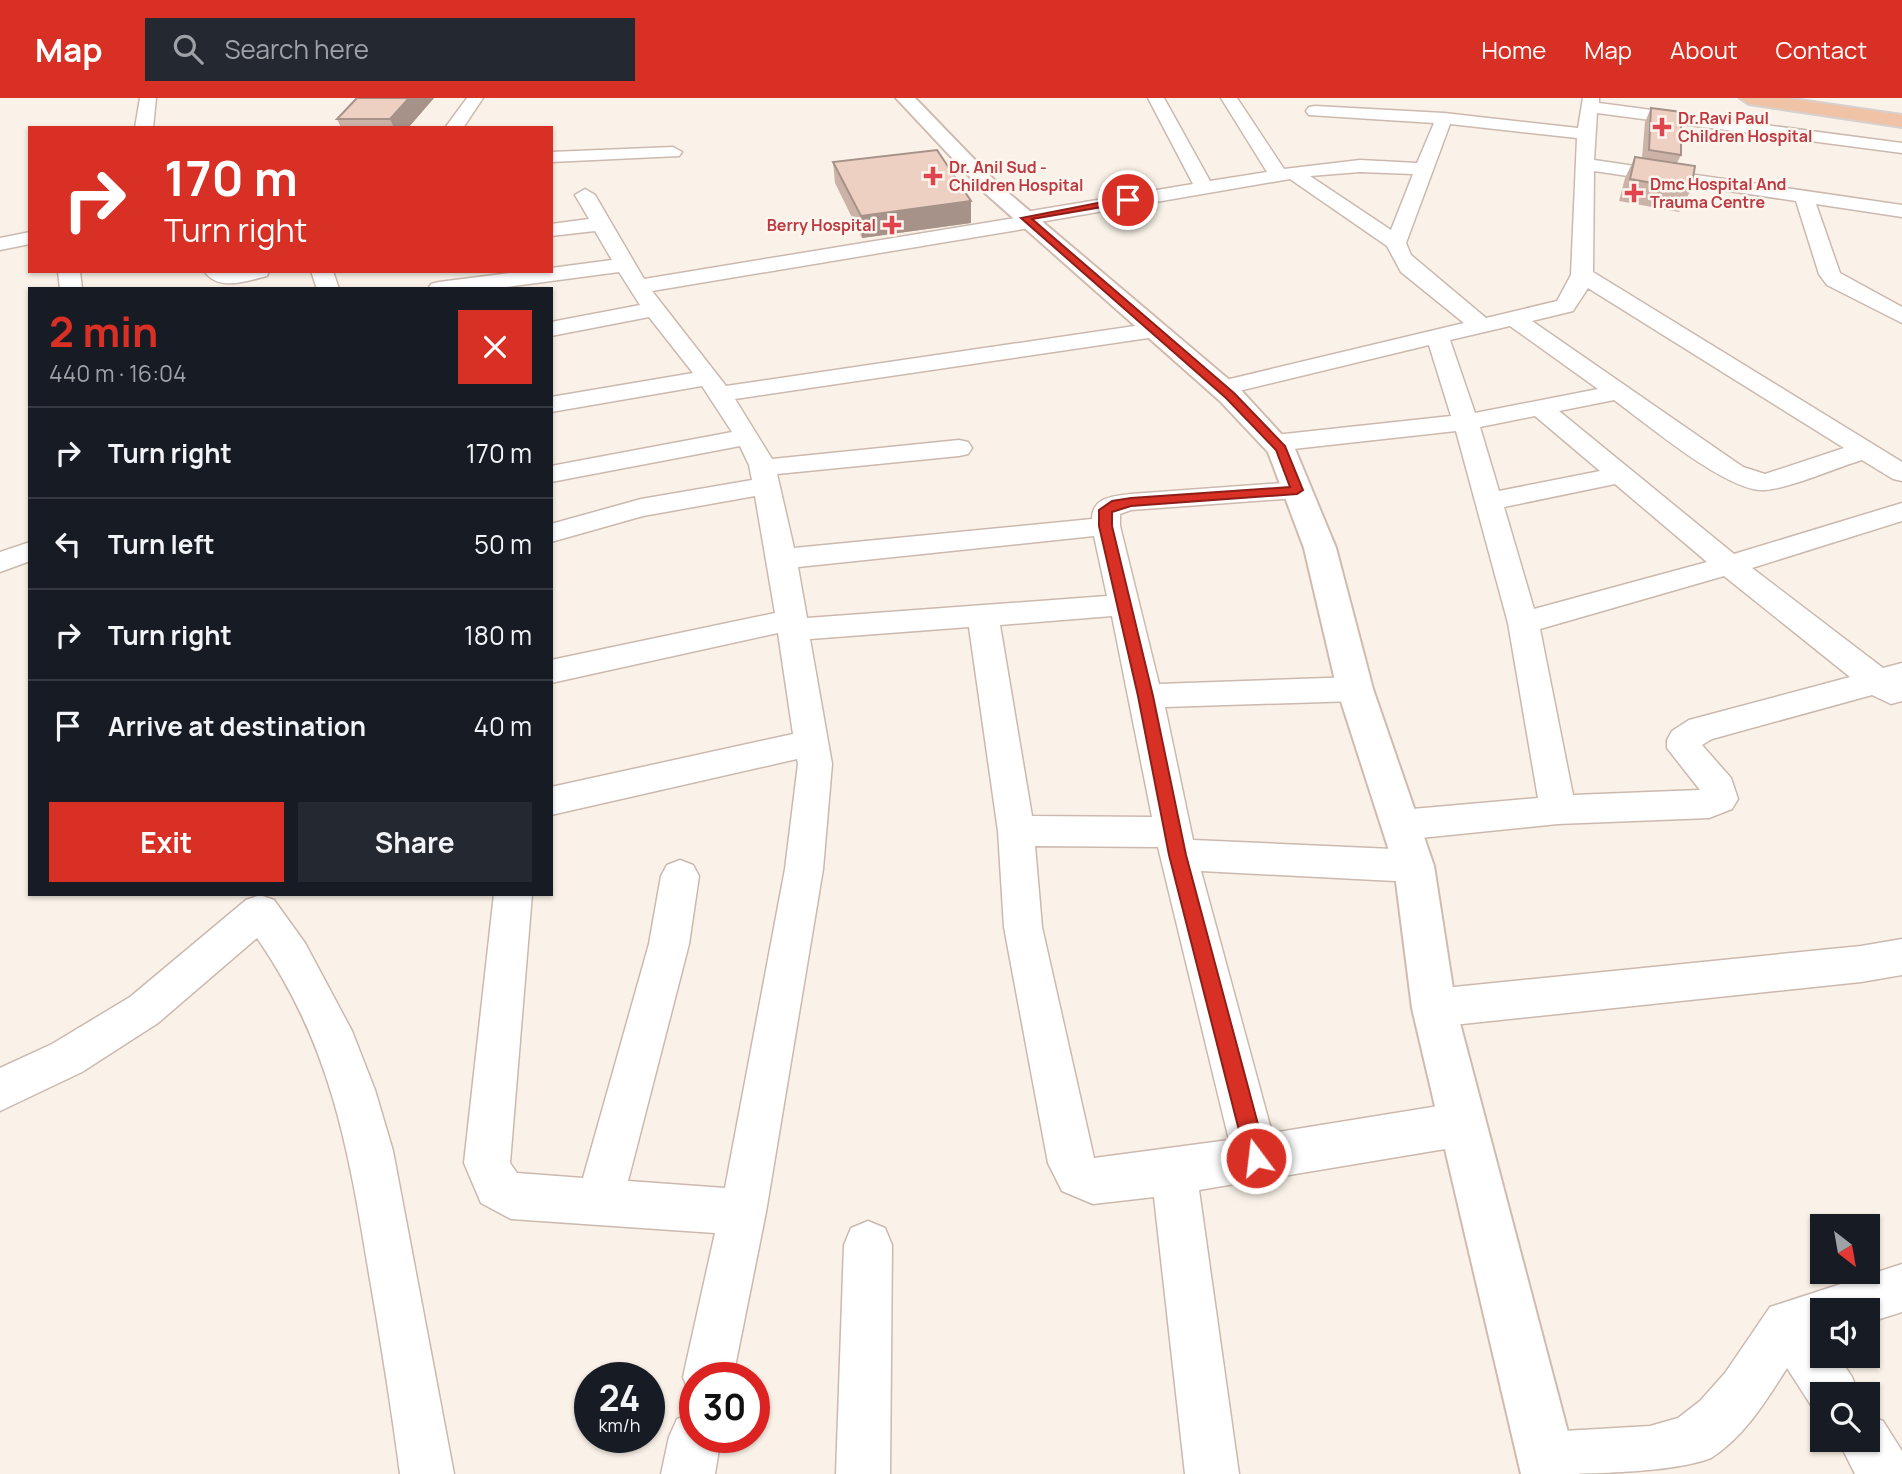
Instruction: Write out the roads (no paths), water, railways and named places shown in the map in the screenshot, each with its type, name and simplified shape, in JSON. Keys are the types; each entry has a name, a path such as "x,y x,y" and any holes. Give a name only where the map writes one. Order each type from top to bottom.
{"highway":[{"path":"1749,98 1902,121"},
{"path":"1794,98 1902,115"}],"main road":[{"path":"905,98 992,189 1222,388 1281,449 1320,548 1355,689 1414,866 1434,1008 1548,1466"},
{"path":"928,98 939,134"}],"street":[{"path":"144,126 148,98"},
{"path":"455,126 475,98"},
{"path":"1156,98 1205,187"},
{"path":"1229,98 1286,173 1396,243 1409,267 1483,327"},
{"path":"1565,306 1573,298 1582,275 1586,134 1591,102 1902,148"},
{"path":"1315,111 1444,117 1586,134"},
{"path":"1373,113 1393,141 1419,168"},
{"path":"1396,243 1419,168 1444,117"},
{"path":"553,157 673,152"},
{"path":"1585,164 1902,211"},
{"path":"553,288 638,287 1286,173 1360,166 1419,168"},
{"path":"1804,197 1830,274 1843,287 1902,316"},
{"path":"553,229 593,210 638,287 715,386 748,437 766,476 815,764 804,869 743,1212 711,1362"},
{"path":"0,244 28,238"},
{"path":"216,273 220,277 228,277 249,273"},
{"path":"1582,275 1902,473"},
{"path":"553,328 638,287"},
{"path":"1843,287 1902,297"},
{"path":"1222,388 1516,320 1565,306 1631,306"},
{"path":"1516,320 1734,473 1756,482 1767,482 1865,450"},
{"path":"553,405 1155,330"},
{"path":"1438,338 1466,422 1523,623 1558,810"},
{"path":"1275,443 1466,422 1618,392"},
{"path":"1538,406 1729,565 1894,686"},
{"path":"553,474 748,437"},
{"path":"553,532 766,476 958,448"},
{"path":"1489,501 1621,475"},
{"path":"1256,1158 1175,844 1146,696 1106,526 1105,510 1116,504 1297,490"},
{"path":"1523,623 1729,565 1902,512"},
{"path":"782,559 1106,526"},
{"path":"0,562 28,552"},
{"path":"553,672 792,625 984,616 1124,605"},
{"path":"984,616 1016,831 1023,927 1072,1163 1078,1175 1093,1181 1174,1172 1463,1124"},
{"path":"1401,825 1558,810 1709,804 1716,802 1721,795 1719,789 1684,748 1682,744 1690,734 1701,729 1894,686"},
{"path":"1146,696 1355,689"},
{"path":"553,801 811,743"},
{"path":"1016,831 1414,866"},
{"path":"599,1203 669,944 680,876"},
{"path":"513,896 487,1163 497,1187 511,1196 743,1212"},
{"path":"0,1090 67,1058 126,1022 266,903 337,1045 371,1151 417,1404 427,1474"},
{"path":"1434,1008 1861,964 1902,957"},
{"path":"1174,1172 1212,1474"},
{"path":"863,1474 868,1245"},
{"path":"1870,1298 1902,1288"},
{"path":"1548,1466 1650,1452 1692,1440 1718,1419 1810,1319"},
{"path":"1872,1452 1886,1474"},
{"path":"688,1474 692,1453"}],"place":[{"name":"Dr.Ravi Paul Children Hospital","path":"1662,127"},
{"name":"Dr. Anil Sud - Children Hospital","path":"933,176"},
{"name":"Dmc Hospital And Trauma Centre","path":"1634,193"},
{"name":"Berry Hospital","path":"892,225"}]}
